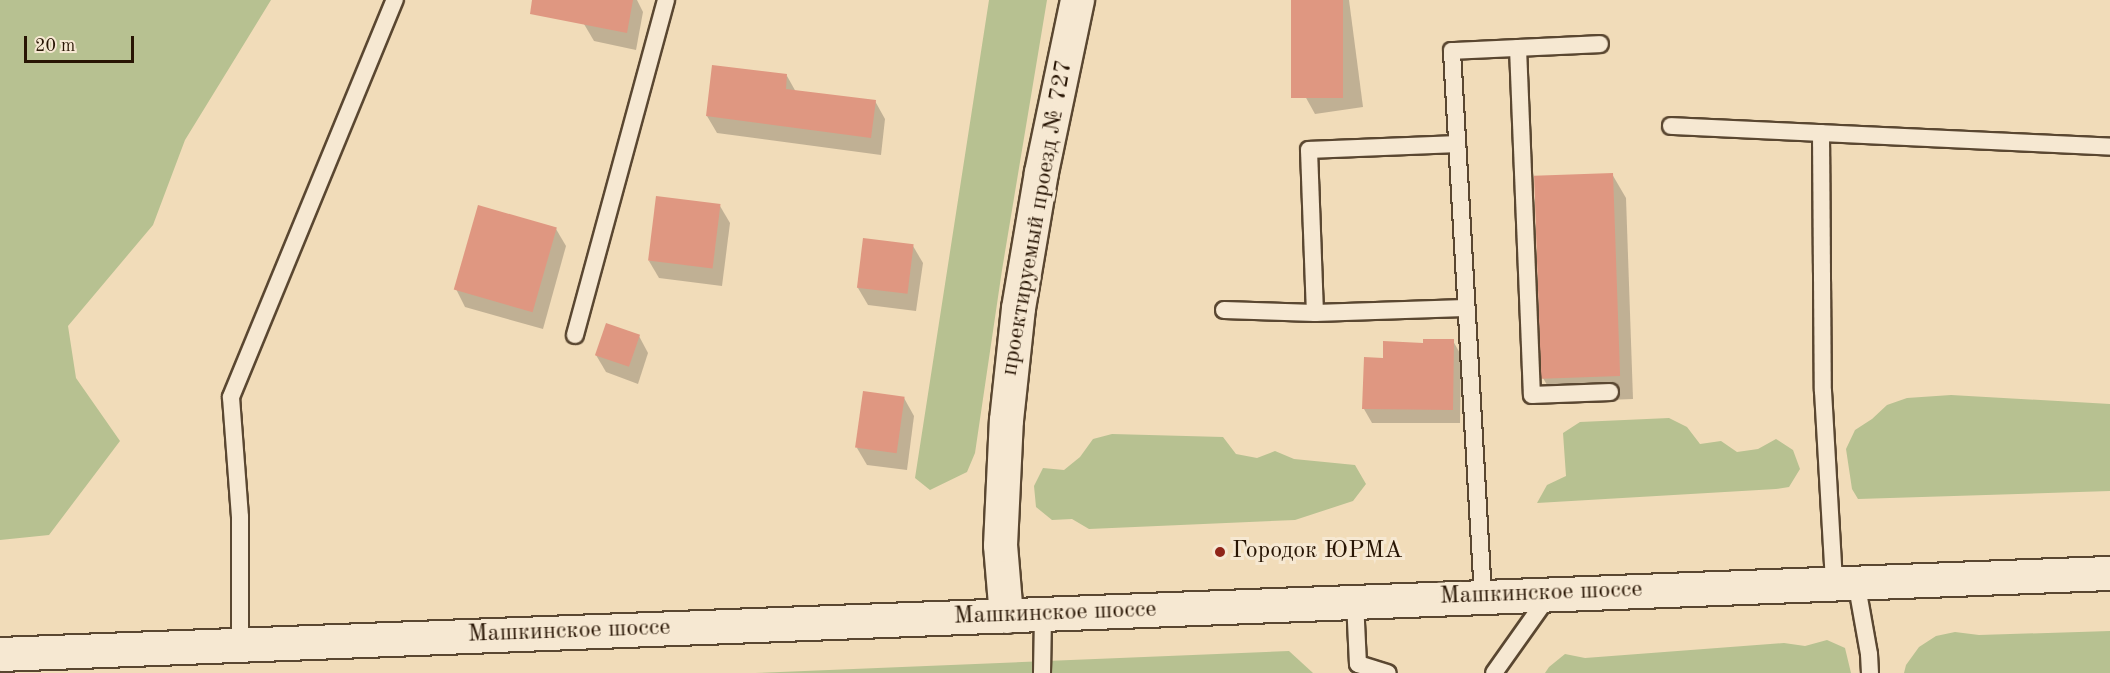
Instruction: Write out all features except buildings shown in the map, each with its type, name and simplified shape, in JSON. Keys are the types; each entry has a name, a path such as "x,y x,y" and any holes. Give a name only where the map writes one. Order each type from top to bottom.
{"main road":[{"name":"проектируемый проезд № 727","path":"1006,616 1000,545 1005,420 1017,319 1041,172 1077,0"},
{"name":"Машкинское шоссе","path":"0,654 2110,573"}],"lane":[{"path":"240,644 240,517 231,397 395,0"},
{"path":"575,334 666,0"},
{"path":"1483,596 1452,51 1600,44"},
{"path":"1518,48 1532,395 1610,392"},
{"path":"1671,126 2110,147"},
{"path":"1821,133 1823,391 1845,582 1869,654 1870,673"},
{"path":"1316,313 1309,150 1457,144"},
{"path":"1224,310 1316,313 1465,308"},
{"path":"1494,673 1550,594"},
{"path":"1355,601 1358,668 1388,673"},
{"path":"1042,673 1043,614"}],"green space":[{"path":"0,0 271,0 185,140 153,225 68,326 76,378 120,441 49,535 0,540"},
{"path":"989,0 1047,0 1002,270 975,453 967,472 930,490 915,478"},
{"path":"1951,395 2110,404 2110,491 1858,499 1852,489 1846,449 1855,430 1887,405 1907,398"},
{"path":"1669,418 1687,427 1700,444 1721,441 1737,452 1758,449 1776,439 1793,450 1800,469 1789,487 1776,489 1537,503 1547,485 1566,476 1563,433 1580,422"},
{"path":"1112,434 1223,437 1236,454 1257,458 1275,451 1294,459 1355,465 1366,484 1353,501 1295,520 1089,529 1072,519 1052,520 1036,507 1034,486 1043,468 1064,470 1080,457 1093,439"},
{"path":"2110,631 2110,673 1904,673 1906,665 1919,647 1936,636 1955,632 1979,635"},
{"path":"1827,640 1845,648 1851,673 1545,673 1565,654 1585,658 1784,643 1805,646"},
{"path":"1289,651 1313,673 755,673"}],"place":[{"name":"Городок ЮРМА","path":"1220,552"}]}
